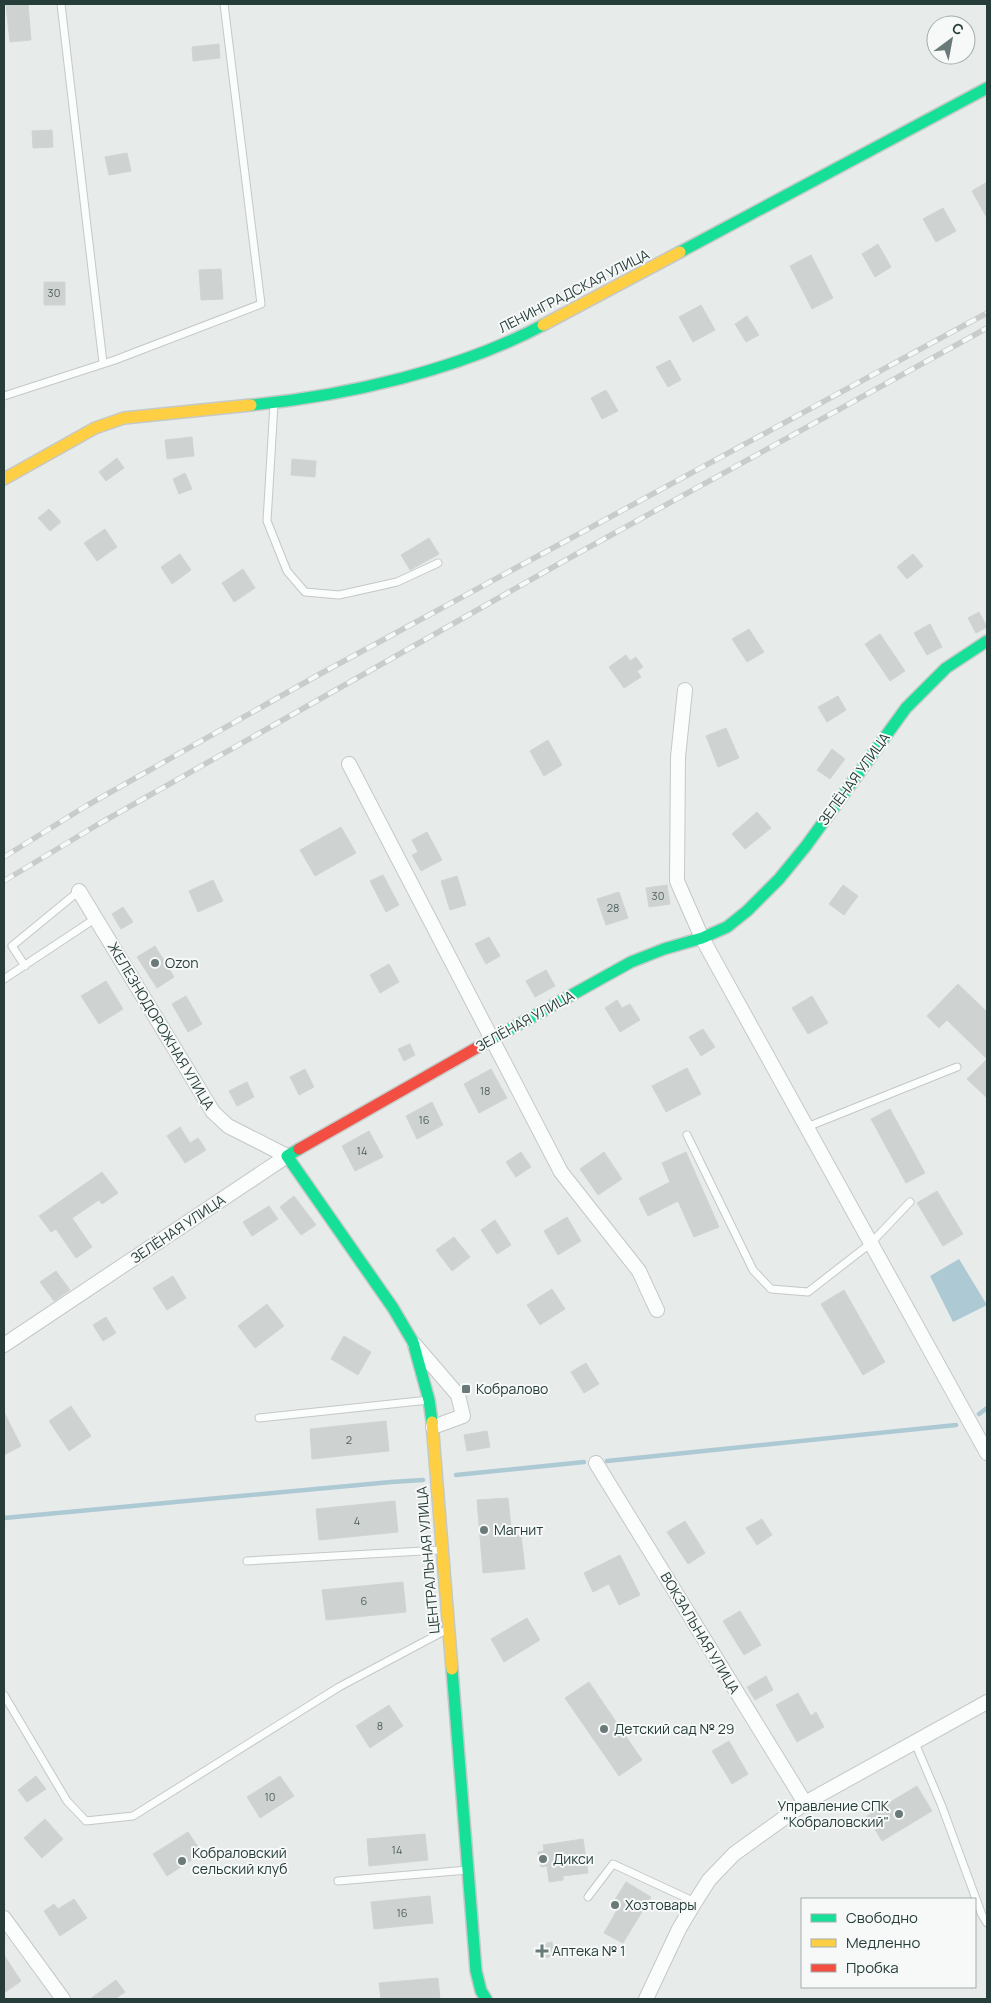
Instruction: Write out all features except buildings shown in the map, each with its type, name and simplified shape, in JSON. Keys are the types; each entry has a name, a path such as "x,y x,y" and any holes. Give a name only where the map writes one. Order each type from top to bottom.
{"street":[{"name":"ЛЕНИНГРАДСКАЯ УЛИЦА","path":"4,479 95,428 124,418 274,403 377,385 513,341 987,88"},
{"name":"ЗЕЛЁНАЯ УЛИЦА","path":"4,1345 329,1130 631,962 726,928 747,911 779,879 806,846 906,708 946,668 987,641"},
{"path":"685,690 678,757 677,881 702,938 987,1452"},
{"path":"348,764 561,1172 638,1271 657,1310"},
{"name":"ЖЕЛЕЗНОДОРОЖНАЯ УЛИЦА","path":"79,891 213,1112 228,1126 287,1156"},
{"name":"ЦЕНТРАЛЬНАЯ УЛИЦА","path":"287,1156 393,1308 413,1342 429,1400 433,1427 476,1971 481,1991 486,1999"},
{"path":"413,1342 458,1395 463,1416 433,1427"},
{"name":"ВОКЗАЛЬНАЯ УЛИЦА","path":"596,1463 805,1803"},
{"path":"646,1999 679,1930 695,1902 709,1880 734,1854 805,1803 987,1702"},
{"path":"4,1918 63,1999"}],"lane":[{"path":"61,4 103,364"},
{"path":"4,396 103,364 261,304 224,4"},
{"path":"274,403 267,521 287,571 305,592 339,595 396,582 438,563"},
{"path":"25,966 12,946 79,891"},
{"path":"4,979 96,918"},
{"path":"807,1127 957,1067"},
{"path":"687,1135 753,1270 771,1289 808,1292 871,1243 910,1202"},
{"path":"259,1418 429,1400"},
{"path":"247,1561 443,1550"},
{"path":"4,1695 67,1801 86,1821 133,1816 339,1687 449,1628"},
{"path":"915,1743 941,1804 976,1898"},
{"path":"588,1896 613,1864 695,1902"},
{"path":"338,1881 468,1870"},
{"path":"976,1899 987,1923"}],"water":[{"path":"959,1259 987,1305 953,1322 930,1276"}],"waterway":[{"path":"979,1414 987,1408"},
{"path":"607,1461 956,1425"},
{"path":"456,1475 584,1462"},
{"path":"4,1518 423,1480"}],"railway":[{"path":"4,857 86,806 320,674 987,313"},
{"path":"4,881 97,825 564,561 987,328"}],"traffic: fast":[{"path":"680,252 987,88"},
{"path":"251,405 363,388 438,368 510,341 543,325"},
{"path":"478,1047 631,962 664,949 702,938 727,927 747,911 779,879 806,846 906,708 946,668 987,641"},
{"path":"299,1149 287,1156 393,1308 413,1342 429,1400 432,1422"},
{"path":"452,1669 476,1971 481,1991 486,1999"}],"traffic: slow":[{"path":"543,325 680,252"},
{"path":"4,479 95,428 124,418 251,405"},
{"path":"432,1422 452,1669"}],"traffic: jam":[{"path":"299,1149 478,1047"}],"place":[{"name":"Ozon","path":"155,963"},
{"name":"Кобралово","path":"466,1389"},
{"name":"Магнит","path":"484,1530"},
{"name":"Детский сад № 29","path":"604,1729"},
{"name":"Управление СПК \"Кобраловский\"","path":"899,1814"},
{"name":"Дикси","path":"543,1859"},
{"name":"Кобраловский сельский клуб","path":"182,1861"},
{"name":"Хозтовары","path":"615,1905"},
{"name":"Аптека № 1","path":"542,1951"}]}
